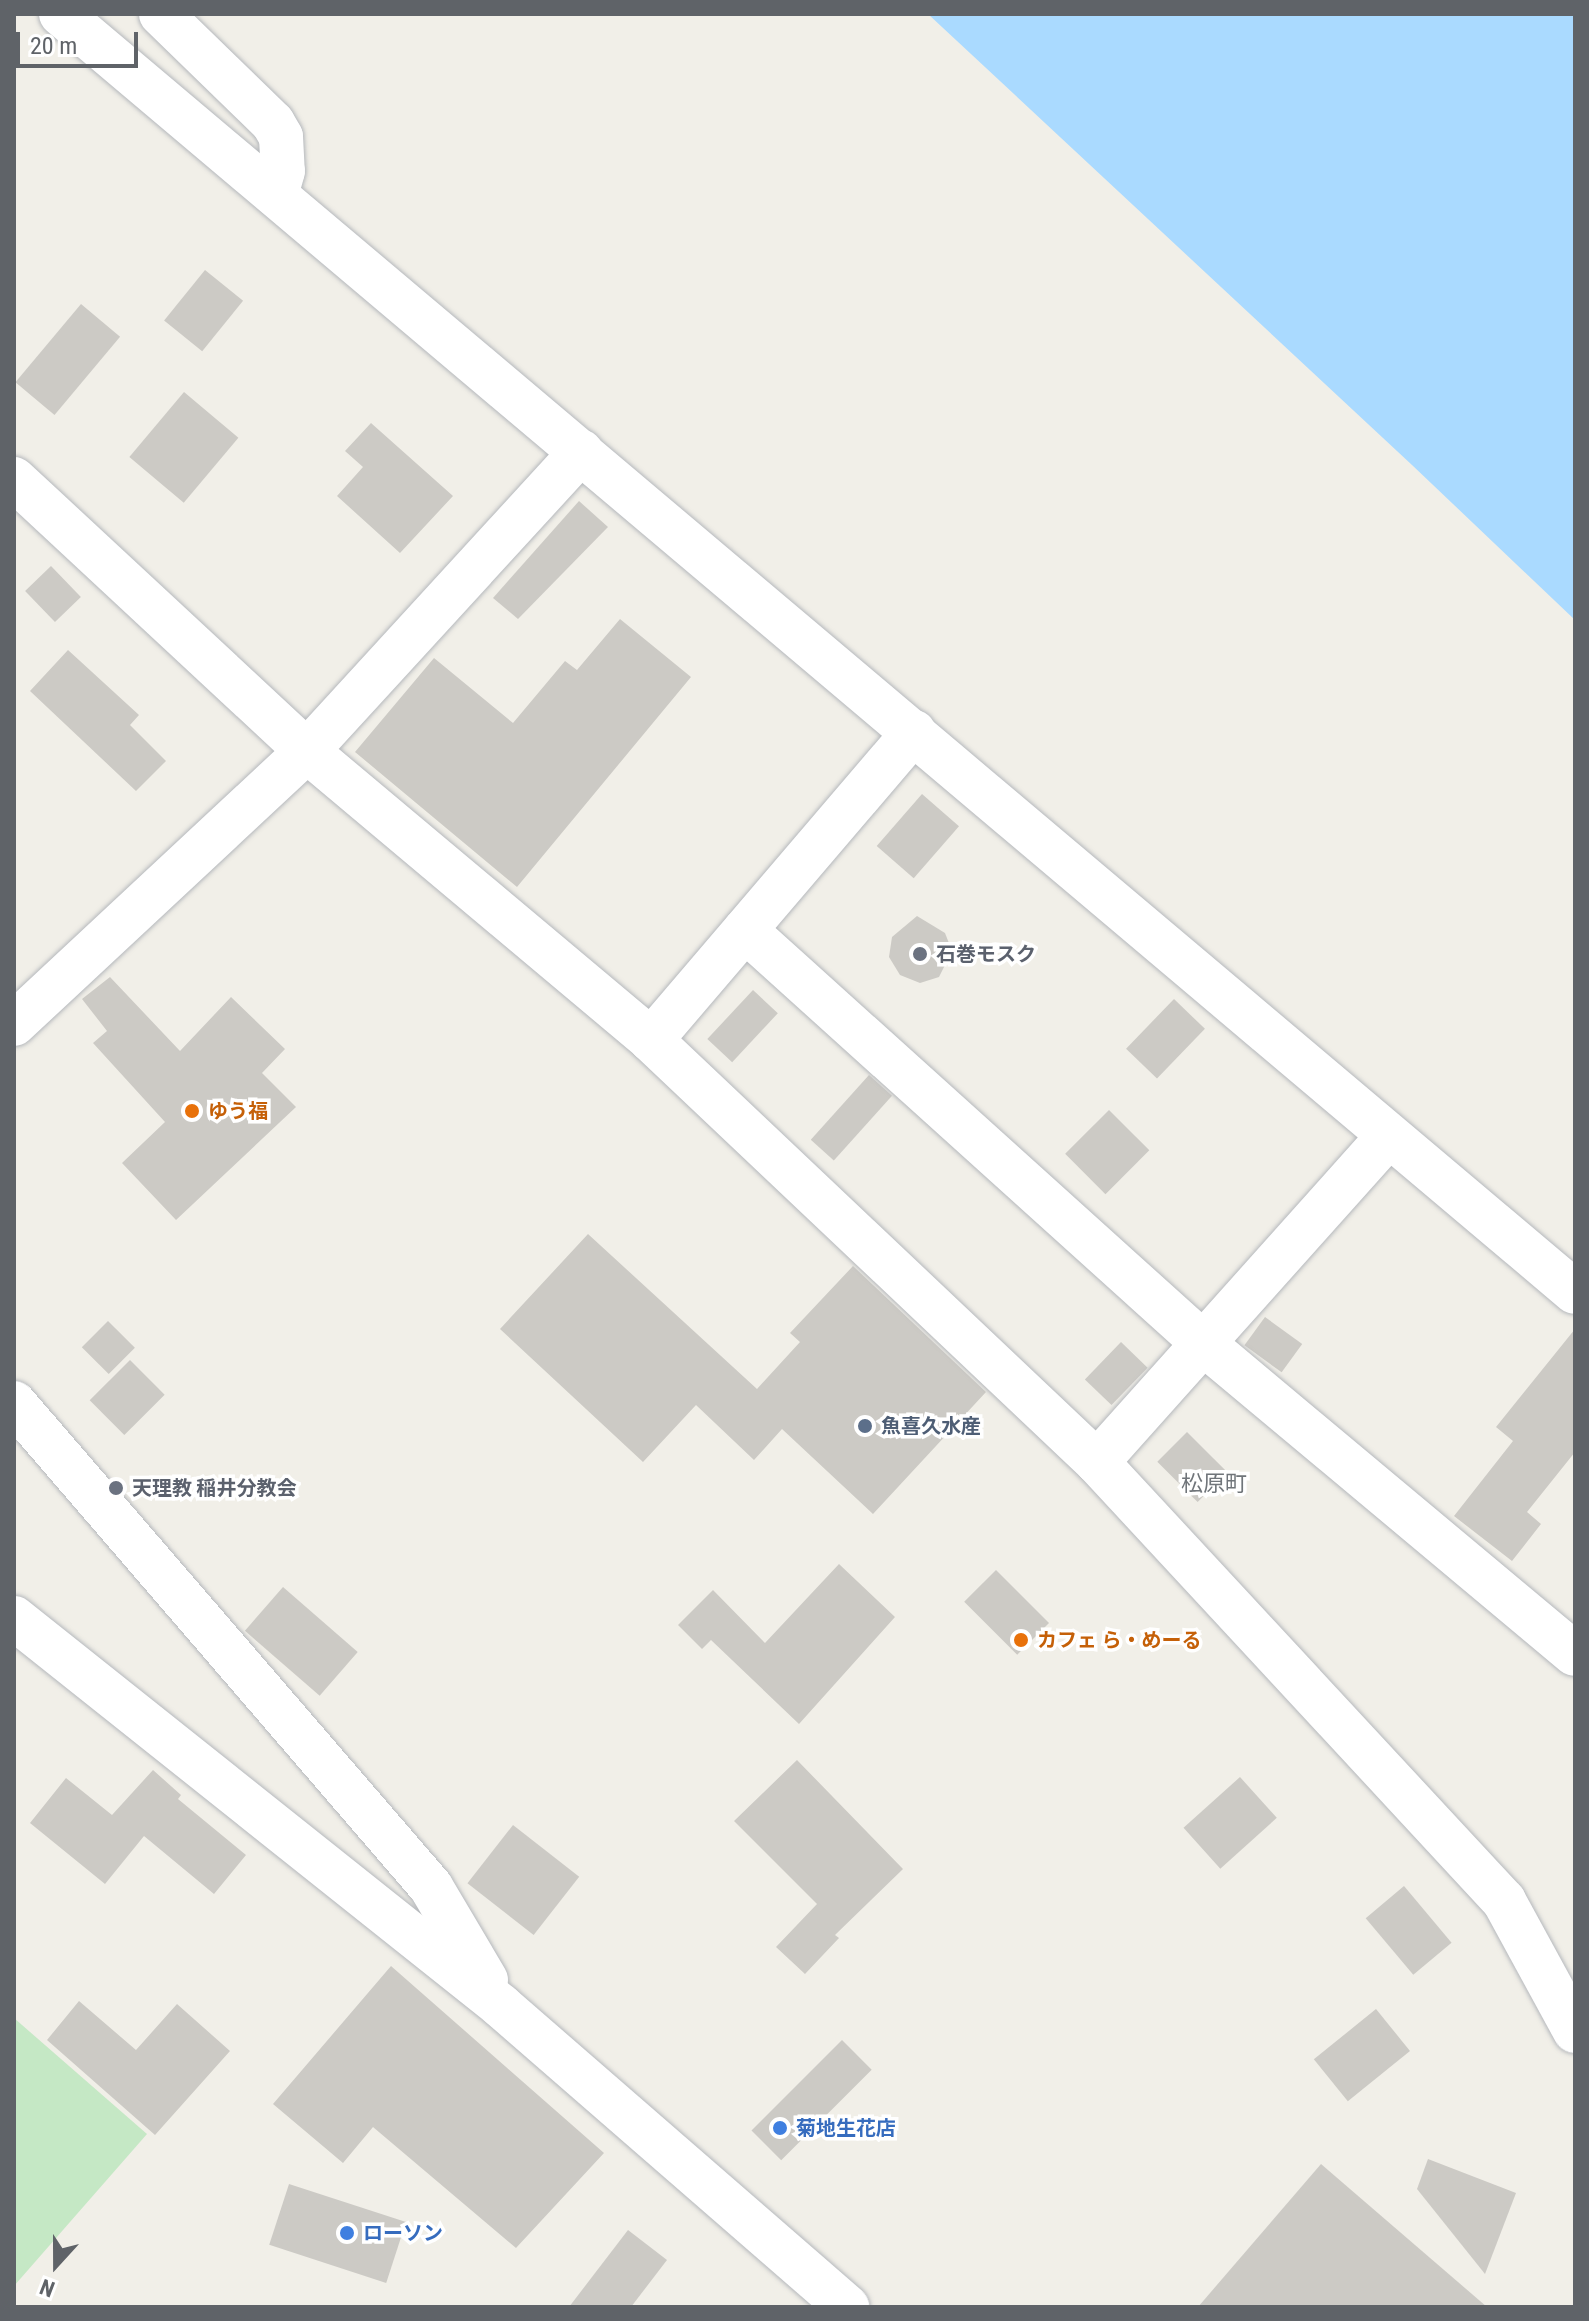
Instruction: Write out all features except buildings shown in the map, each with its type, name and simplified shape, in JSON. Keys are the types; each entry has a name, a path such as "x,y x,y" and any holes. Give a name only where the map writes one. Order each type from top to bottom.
{"street":[{"path":"61,14 1575,1292"},
{"path":"161,14 273,123 281,137 283,171 276,195"},
{"path":"14,1024 307,751 581,452"},
{"path":"14,479 307,751 651,1040 1097,1462 1504,1901 1575,2031"},
{"path":"651,1040 914,732"},
{"path":"745,930 1204,1344 1575,1654"},
{"path":"1097,1462 1388,1137"},
{"path":"14,1403 431,1887 501,2006"},
{"path":"14,1618 501,2006 847,2307"}],"green space":[{"path":"14,2018 147,2134 14,2286"}],"water":[{"path":"928,14 1575,14 1575,620 1412,465"}],"place":[{"name":"石巻モスク","path":"920,954"},
{"name":"ゆう福","path":"192,1111"},
{"name":"魚喜久水産","path":"865,1426"},
{"name":"天理教 稲井分教会","path":"116,1488"},
{"name":"カフェ ら・めーる","path":"1021,1640"},
{"name":"菊地生花店","path":"780,2128"},
{"name":"ローソン","path":"347,2233"}],"district":[{"name":"松原町","path":"1214,1484"}]}
